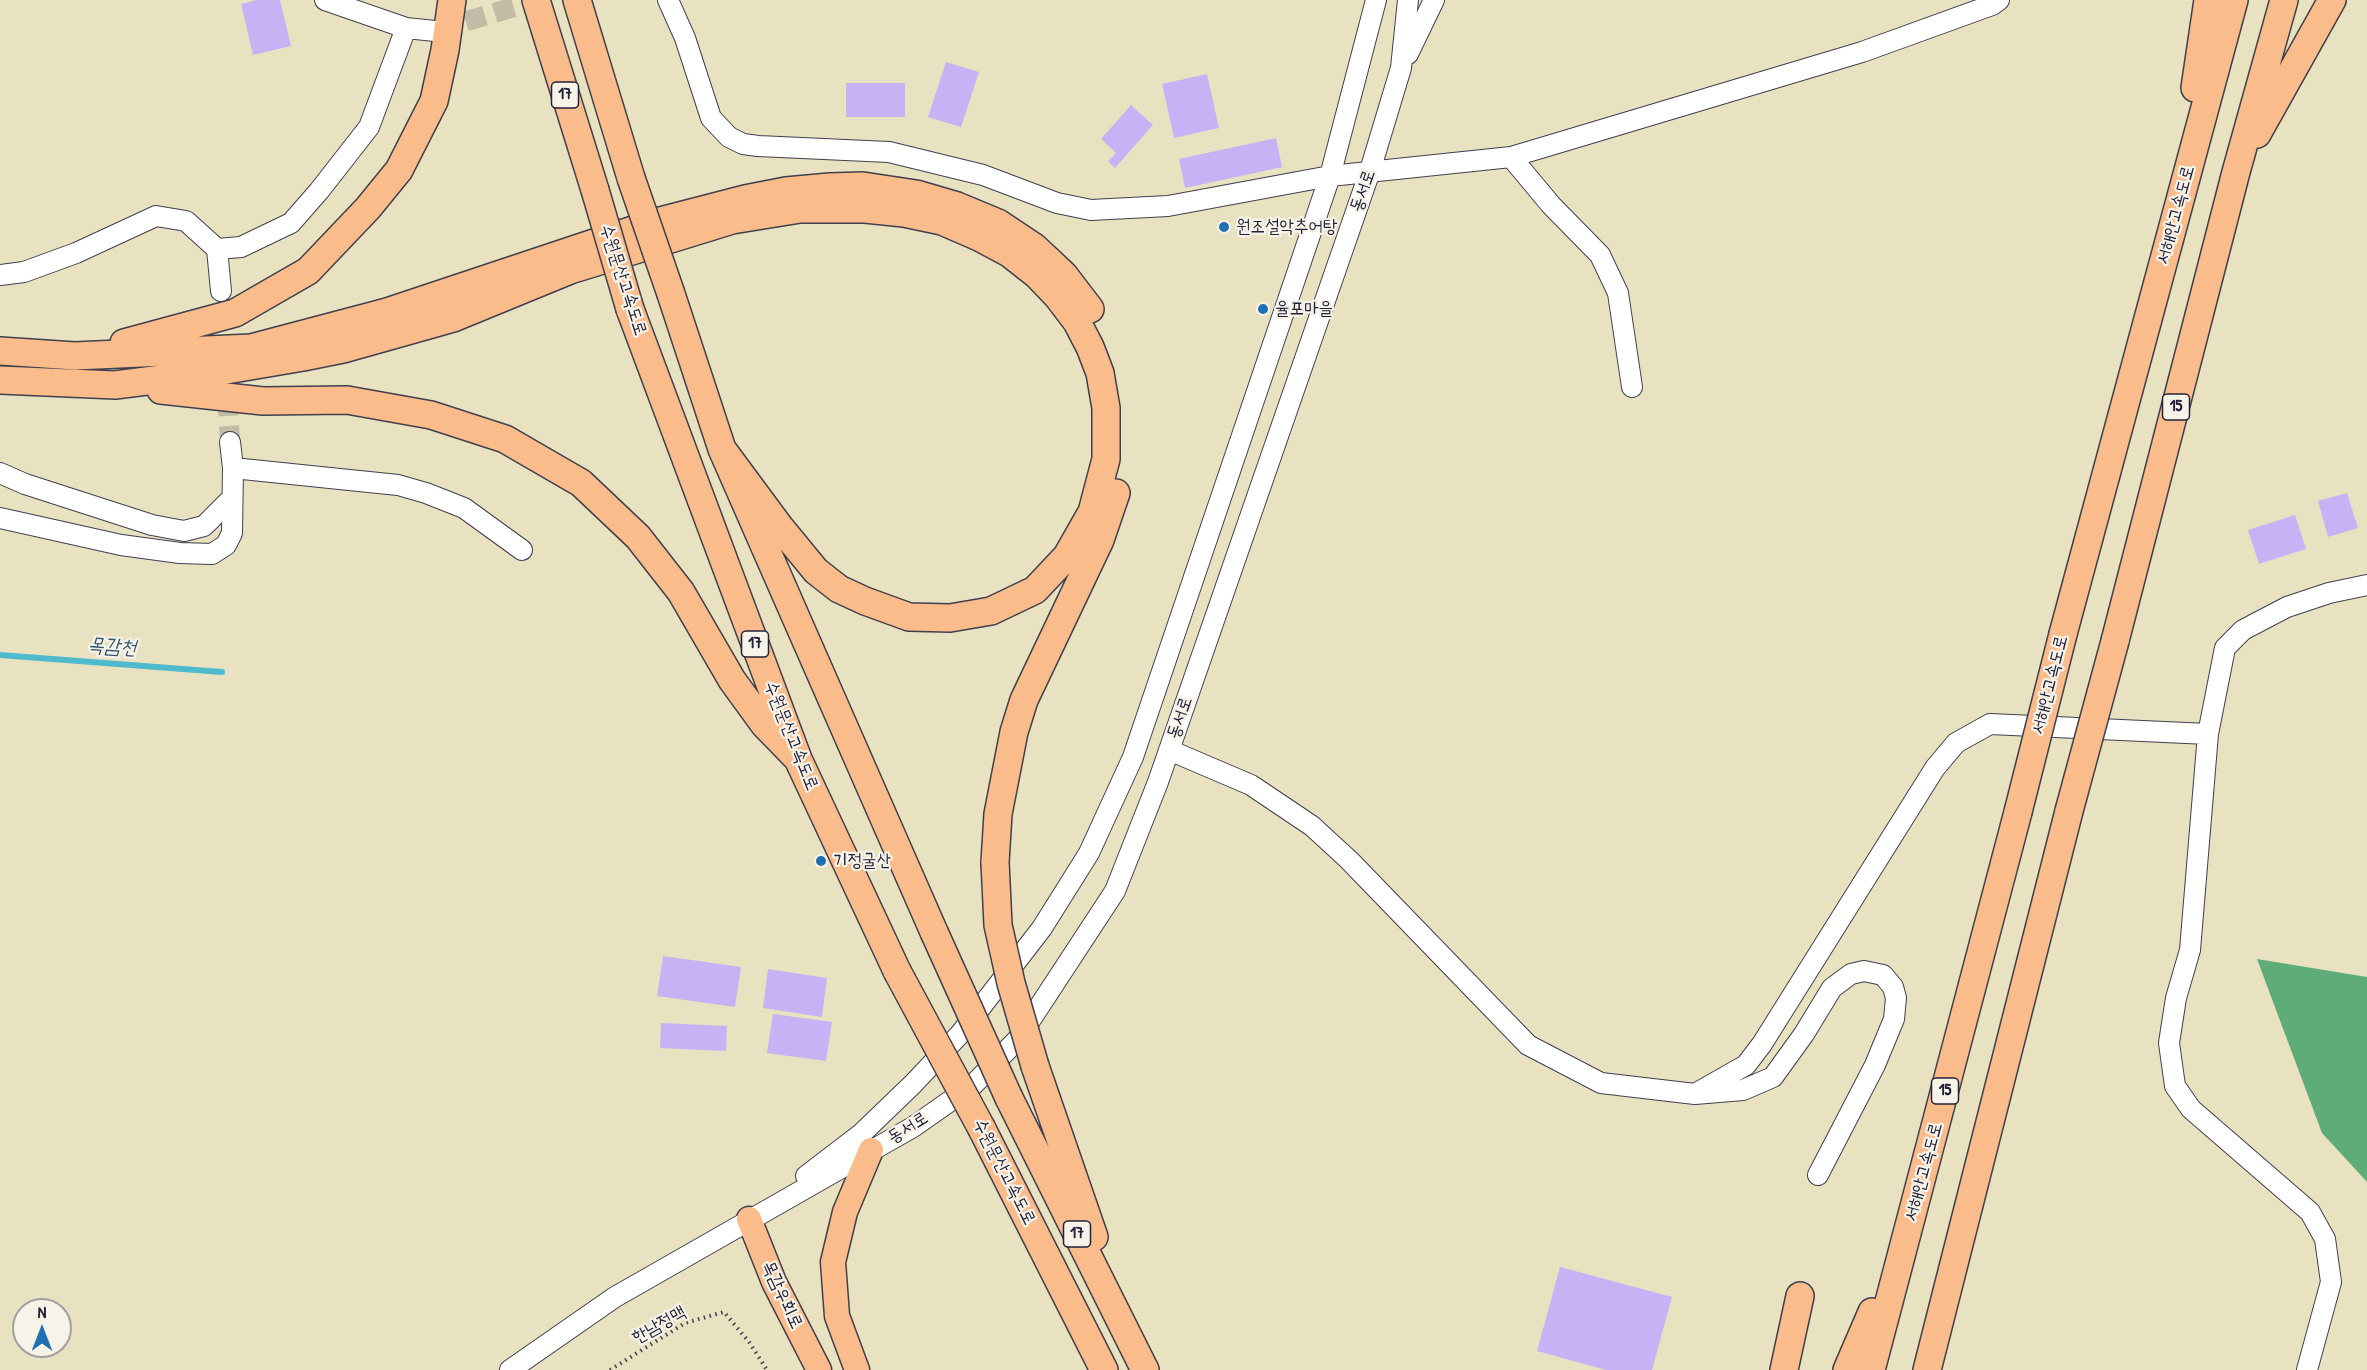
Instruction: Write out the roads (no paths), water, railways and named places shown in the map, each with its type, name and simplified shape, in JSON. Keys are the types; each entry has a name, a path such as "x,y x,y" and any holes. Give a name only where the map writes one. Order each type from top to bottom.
{"highway":[{"path":"75,356 235,313 308,271 368,208 399,170 434,100 453,0"},
{"name":"수원문산고속도로","path":"536,0 630,309 798,759 897,971 982,1129 1104,1370"},
{"name":"수원문산고속도로","path":"577,0 631,178 722,449 1009,1098 1145,1370"},
{"path":"2178,210 2208,0"},
{"name":"서해안고속도로","path":"1871,1370 2063,634 2234,0"},
{"name":"15","path":"1927,1370 2069,811 2283,0"},
{"path":"2236,172 2332,0"},
{"path":"0,351 75,356 251,348 387,312 660,221 786,190 863,186 895,190 957,206 998,223 1034,247 1064,275 1091,310 1112,351 1124,399 1125,449 1112,508 1100,540 1024,700 1014,732 998,814 995,862 999,925 1011,983 1035,1066 1131,1343"},
{"path":"115,385 209,373 343,349 453,318 570,270 732,220 800,209 864,209 904,213 942,222 979,237 1009,253 1037,275 1077,322 1100,373 1107,408 1106,459 1092,512 1067,556 1035,590 991,611 950,618 909,617 839,589 816,571 767,511 722,449"},
{"path":"0,380 115,385 263,401 347,400 431,415 505,439 580,483 638,537 681,592 732,680 764,724 798,759"},
{"path":"1847,1370 1909,1229"},
{"path":"1784,1370 1800,1296"}],"main road":[{"path":"856,1370 837,1316 833,1262 845,1212 871,1150"},
{"name":"목감우회로","path":"749,1219 774,1282 819,1370"}],"street":[{"path":"325,0 406,28 435,31"},
{"path":"668,0 685,38 711,118 729,136 742,144 889,152 983,175 1057,203 1091,210 1168,207 1330,177 1511,157 1862,52 1992,5 1999,0"},
{"name":"동서로","path":"1364,0 1365,48"},
{"name":"동서로","path":"749,1219 861,1134 961,1033 1042,928 1089,853 1133,757 1330,177 1376,0"},
{"name":"동서로","path":"1401,68 1408,0"},
{"name":"동서로","path":"510,1370 615,1297 913,1127 973,1085 1018,1039 1115,891 1169,750 1369,174 1401,68 1434,0"},
{"path":"217,249 241,247 291,223 319,191 369,127 406,28"},
{"path":"1511,157 1551,205 1600,255 1618,293 1632,387"},
{"path":"0,275 24,272 76,253 156,216 186,221 217,249 221,291"},
{"path":"0,518 121,544 180,553 212,554 226,545 232,533 233,468 230,442"},
{"path":"233,468 398,485 426,492 464,507 522,550"},
{"path":"0,473 25,484 131,518 184,531 204,526 231,499"},
{"path":"2307,1370 2331,1282 2325,1239 2310,1212 2191,1109 2175,1086 2169,1044 2176,998 2190,950 2208,735 2225,648 2243,630 2287,607 2329,593 2367,585"},
{"path":"1695,1094 1746,1065 1762,1044 1935,768 1956,743 1990,724 2208,735"},
{"path":"1169,750 1251,785 1312,826 1349,860 1528,1045 1601,1083 1695,1094 1743,1090 1773,1077 1804,1034 1832,988 1851,974 1864,971 1883,975 1893,987 1896,998 1894,1019 1875,1065 1818,1175"}],"waterway":[{"name":"목감천","path":"0,655 222,672"}],"tunnel":[{"path":"437,30 538,0"},
{"path":"222,306 230,442"}],"place":[{"name":"원조설악추어탕","path":"1224,227"},
{"name":"율포마을","path":"1263,309"},
{"name":"기정굴산","path":"821,861"}]}
